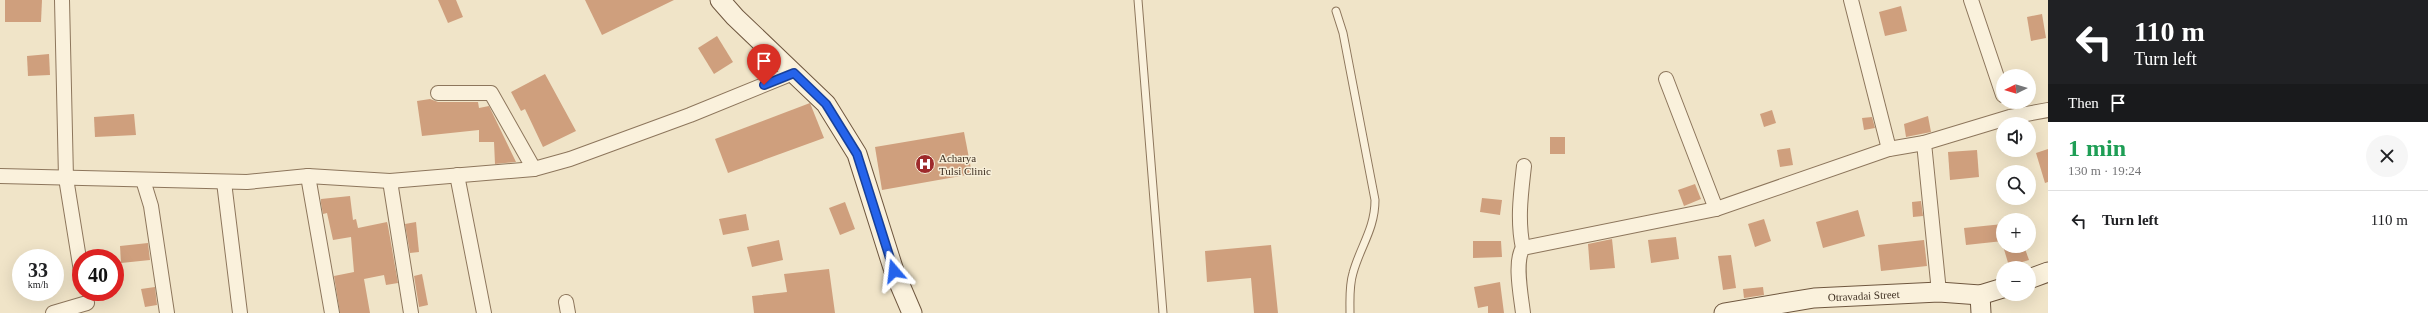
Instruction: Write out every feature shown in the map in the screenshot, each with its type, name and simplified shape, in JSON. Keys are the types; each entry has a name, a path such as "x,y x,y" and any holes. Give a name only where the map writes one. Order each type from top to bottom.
{"street":[{"path":"62,0 66,178 77,249"},
{"path":"720,0 826,104 857,154 894,271 912,313"},
{"path":"1851,0 1889,149"},
{"path":"1971,0 1996,74"},
{"path":"0,176 224,182 247,182 308,176 390,181 534,169 570,159 690,115 794,73"},
{"path":"1666,79 1716,210"},
{"path":"438,93 491,93 534,169"},
{"path":"2007,109 2010,117 2048,110"},
{"path":"1522,313 1518,262 1519,253 1523,248 1716,210 1889,149 1924,143 1996,121"},
{"path":"1924,143 1939,292"},
{"path":"1523,248 1520,236 1520,200 1524,166"},
{"path":"457,175 484,313"},
{"path":"308,176 332,313"},
{"path":"143,180 151,206 167,313"},
{"path":"390,181 411,313"},
{"path":"224,182 240,313"},
{"path":"2036,276 2048,272"},
{"name":"Otravadai Street","path":"1724,313 1814,298 1939,292 1980,304 1996,293"},
{"path":"53,313 87,303"}],"lane":[{"path":"1138,0 1163,313"},
{"path":"1336,11 1343,33 1375,200 1375,216 1353,272 1350,288 1350,313"}],"building":[{"path":"5,0 42,0 41,22 5,22"},
{"path":"438,0 456,0 463,17 448,23"},
{"path":"585,0 674,0 602,35"},
{"path":"1901,6 1907,31 1885,36 1879,12"},
{"path":"2042,14 2046,38 2031,41 2027,17"},
{"path":"717,36 733,62 714,74 698,48"},
{"path":"49,54 50,75 28,76 27,56"},
{"path":"545,74 576,131 543,147 525,109 521,111 511,92"},
{"path":"430,99 438,102 478,102 479,108 489,106 516,162 495,164 494,142 479,142 479,130 422,136 417,101"},
{"path":"810,103 824,138 728,173 715,139"},
{"path":"1772,110 1776,123 1764,127 1760,114"},
{"path":"134,114 136,135 95,137 94,117"},
{"path":"1928,116 1931,132 1906,137 1904,124"},
{"path":"1872,117 1875,128 1864,130 1862,118"},
{"path":"964,132 972,174 882,190 875,147"},
{"path":"1550,137 1565,137 1565,154 1550,154"},
{"path":"1790,148 1793,165 1780,167 1777,150"},
{"path":"2048,149 2048,182 2045,183 2036,153"},
{"path":"1977,150 1979,177 1950,180 1948,152"},
{"path":"1695,184 1701,199 1684,206 1678,190"},
{"path":"350,196 353,220 356,219 358,228 387,222 398,283 386,285 384,275 364,279 370,313 340,313 334,276 354,272 351,237 333,240 327,213 323,214 321,203 321,199"},
{"path":"1482,198 1502,200 1500,215 1480,212"},
{"path":"1921,201 1923,216 1913,217 1912,202"},
{"path":"845,202 855,229 840,235 829,208"},
{"path":"1858,210 1865,236 1823,248 1816,222"},
{"path":"746,214 749,230 723,235 719,219"},
{"path":"1764,219 1771,241 1755,247 1748,224"},
{"path":"416,222 419,252 410,253 405,224"},
{"path":"1996,225 1996,242 1966,245 1964,228"},
{"path":"1676,237 1679,259 1651,263 1648,240"},
{"path":"1612,239 1615,268 1590,270 1588,244"},
{"path":"779,240 783,260 752,267 747,247"},
{"path":"1924,240 1927,266 1881,271 1878,245"},
{"path":"1473,241 1501,241 1502,257 1473,258"},
{"path":"148,243 150,260 124,263 124,249 120,249 120,246"},
{"path":"1271,245 1278,313 1254,313 1251,278 1207,282 1205,251"},
{"path":"2005,253 2026,253 2029,260 2026,261 2008,261"},
{"path":"1731,255 1736,288 1723,290 1718,256"},
{"path":"829,269 835,313 754,313 752,296 787,292 784,274"},
{"path":"422,274 428,305 419,307 414,276"},
{"path":"1500,282 1504,313 1488,313 1488,306 1478,308 1474,287"},
{"path":"155,287 157,305 145,307 141,289"},
{"path":"1763,287 1764,295 1744,298 1743,289"}],"place":[{"name":"Acharya Tulsi Clinic","path":"925,164"}],"route":[{"path":"764,85 794,73 826,104 857,154 894,271"}]}
